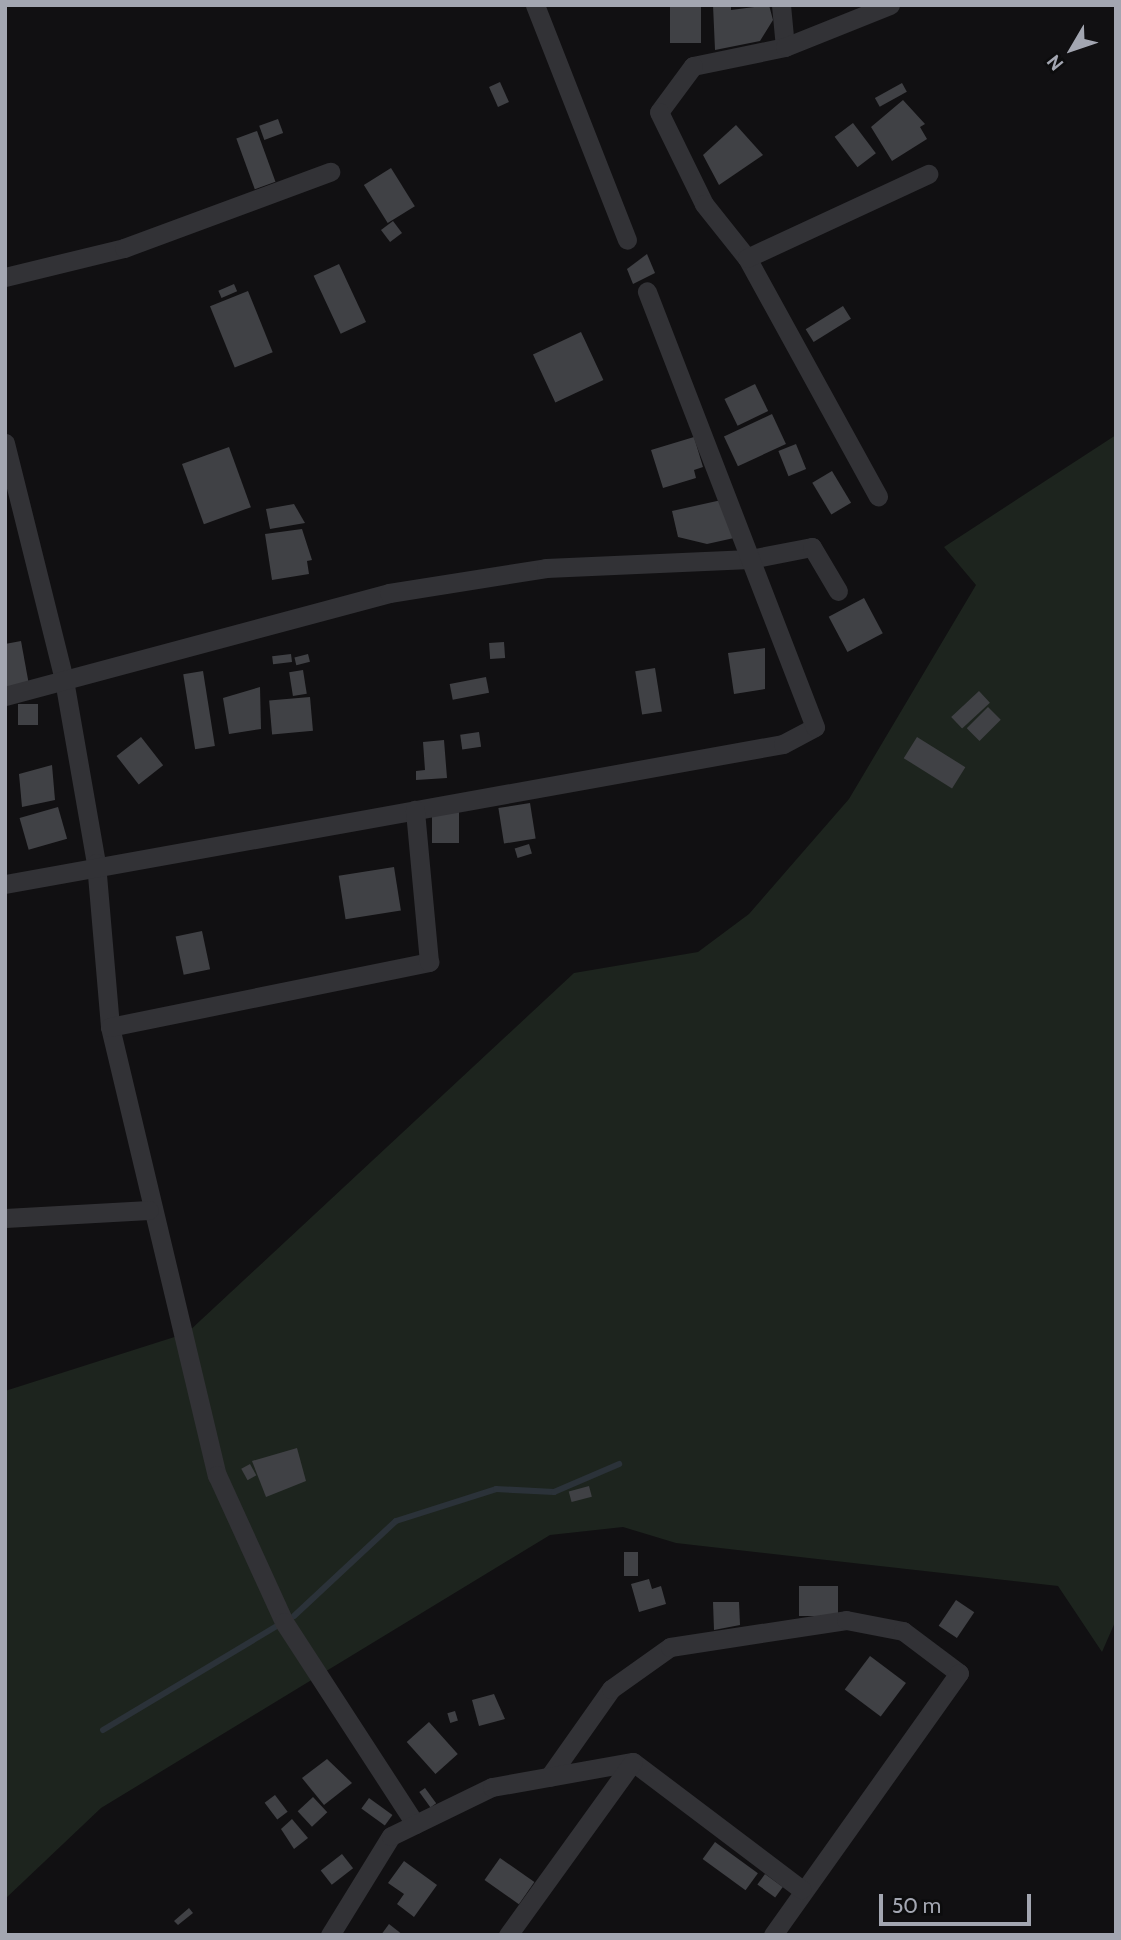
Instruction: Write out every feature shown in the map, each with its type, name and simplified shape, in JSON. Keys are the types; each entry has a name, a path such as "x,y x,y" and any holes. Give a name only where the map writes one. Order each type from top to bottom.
{"street":[{"path":"535,5 627,240"},
{"path":"781,5 785,47"},
{"path":"878,496 747,258 704,204 659,113 693,66 785,47 890,5"},
{"path":"5,277 124,248 330,172"},
{"path":"747,258 928,174"},
{"path":"5,884 96,863 415,810 783,744 815,727 647,292"},
{"path":"5,443 14,533 64,680 96,863 110,1027 149,1210 217,1475 284,1622 415,1824"},
{"path":"5,696 389,593 546,568 750,559 813,547 838,591"},
{"path":"110,1027 429,962 415,810"},
{"path":"5,1218 149,1210"},
{"path":"550,1777 611,1689 670,1647 846,1620 902,1631 959,1673 801,1889 773,1935"},
{"path":"330,1935 391,1836 492,1787 633,1762 801,1889"},
{"path":"509,1935 633,1762"}],"shaded area":[{"path":"1116,435 1116,1620 1102,1652 1058,1586 676,1543 623,1527 550,1535 101,1808 5,1899 5,1391 187,1333 574,973 698,952 749,914 849,799 976,585 944,547"}],"building":[{"path":"670,5 701,5 701,43 670,43"},
{"path":"713,5 731,5 731,10 769,5 773,20 760,41 715,50"},
{"path":"500,82 509,102 498,107 489,87"},
{"path":"902,83 907,92 880,107 875,98"},
{"path":"903,100 925,124 920,127 927,139 892,161 871,127"},
{"path":"278,119 283,133 264,140 259,126"},
{"path":"853,123 876,153 858,167 835,137"},
{"path":"736,125 763,155 719,185 703,155"},
{"path":"257,131 275,182 255,189 236,139"},
{"path":"391,168 415,206 388,223 364,185"},
{"path":"393,221 402,233 390,242 381,230"},
{"path":"647,254 655,273 633,284 627,269"},
{"path":"339,264 366,322 341,334 314,276"},
{"path":"234,284 237,291 221,298 218,291"},
{"path":"248,291 273,352 235,368 210,306"},
{"path":"843,306 851,319 814,342 806,329"},
{"path":"581,332 603,380 555,402 533,354"},
{"path":"755,384 768,411 738,426 724,399"},
{"path":"772,414 786,444 738,466 724,436"},
{"path":"694,437 703,467 694,470 696,478 663,488 651,450"},
{"path":"796,444 806,469 788,476 778,451"},
{"path":"229,447 251,507 204,524 182,464"},
{"path":"832,471 851,503 831,515 812,483"},
{"path":"726,499 734,538 707,544 678,537 672,511"},
{"path":"294,504 305,523 270,529 266,509"},
{"path":"302,529 312,560 307,561 309,574 272,580 265,534"},
{"path":"864,598 883,633 847,652 829,617"},
{"path":"21,641 29,685 5,689 5,644"},
{"path":"504,642 505,658 490,659 489,643"},
{"path":"765,648 765,689 734,694 728,653"},
{"path":"291,654 292,662 273,664 272,656"},
{"path":"308,654 310,662 296,665 294,657"},
{"path":"655,668 662,711 642,715 635,671"},
{"path":"303,670 307,694 293,696 289,672"},
{"path":"203,671 215,746 195,749 183,674"},
{"path":"486,677 489,693 453,700 450,684"},
{"path":"260,687 261,729 229,734 223,698"},
{"path":"979,691 990,703 962,729 951,717"},
{"path":"310,697 313,731 272,734 269,701"},
{"path":"18,704 38,704 38,725 18,725"},
{"path":"988,707 1001,720 980,741 967,728"},
{"path":"479,732 481,747 462,749 460,735"},
{"path":"141,737 163,765 139,784 117,756"},
{"path":"917,737 965,767 952,788 904,758"},
{"path":"444,740 447,778 416,780 416,771 425,770 423,742"},
{"path":"52,765 55,800 22,807 19,774"},
{"path":"530,803 536,839 504,844 498,808"},
{"path":"58,807 67,839 29,850 20,818"},
{"path":"432,811 459,811 459,843 432,843"},
{"path":"529,844 532,854 518,858 515,848"},
{"path":"394,867 401,910 346,919 339,876"},
{"path":"202,931 210,969 184,975 176,937"},
{"path":"297,1448 306,1481 266,1497 252,1461"},
{"path":"250,1464 256,1475 248,1480 241,1469"},
{"path":"589,1486 592,1497 572,1502 569,1491"},
{"path":"624,1552 638,1552 638,1576 624,1576"},
{"path":"649,1579 652,1589 661,1586 666,1604 639,1612 631,1584"},
{"path":"799,1586 838,1586 838,1616 799,1616"},
{"path":"956,1600 974,1612 957,1638 939,1626"},
{"path":"713,1602 739,1602 740,1625 714,1630"},
{"path":"870,1656 906,1683 881,1717 845,1690"},
{"path":"494,1694 505,1719 479,1726 472,1700"},
{"path":"455,1711 458,1721 450,1723 447,1713"},
{"path":"429,1722 458,1754 435,1774 407,1742"},
{"path":"327,1759 352,1783 324,1805 302,1778"},
{"path":"425,1788 436,1803 431,1807 419,1792"},
{"path":"275,1795 288,1812 277,1820 265,1803"},
{"path":"313,1797 327,1812 312,1827 298,1811"},
{"path":"369,1798 392,1815 385,1826 361,1809"},
{"path":"292,1819 308,1838 294,1849 281,1829"},
{"path":"715,1842 758,1873 746,1890 703,1859"},
{"path":"342,1854 353,1868 332,1885 321,1871"},
{"path":"500,1858 534,1882 519,1904 485,1880"},
{"path":"404,1861 437,1885 414,1917 397,1904 404,1894 388,1883"},
{"path":"765,1874 783,1887 775,1897 757,1885"},
{"path":"189,1908 193,1913 178,1925 174,1921"},
{"path":"389,1924 403,1935 381,1935"}],"waterway":[{"path":"294,1616 396,1521 496,1489 554,1492 619,1464"},
{"path":"103,1730 277,1626"}]}
